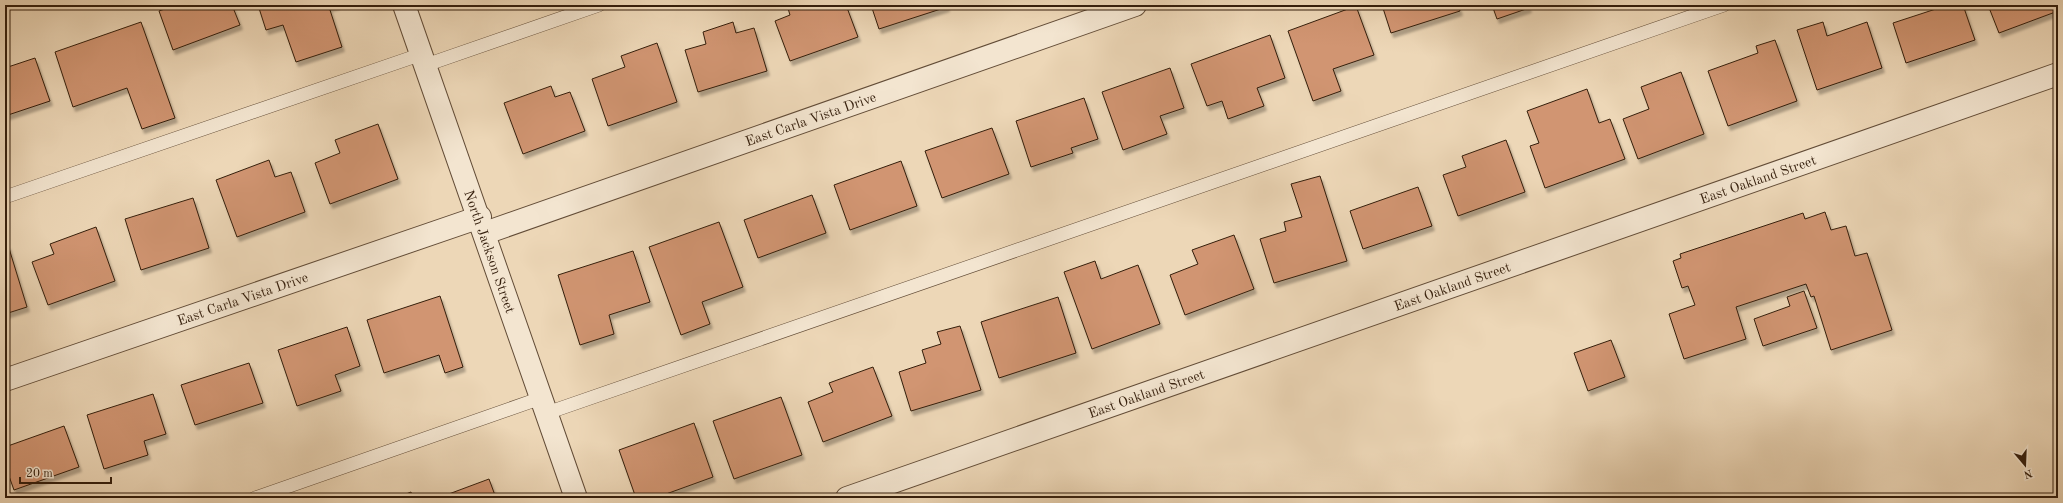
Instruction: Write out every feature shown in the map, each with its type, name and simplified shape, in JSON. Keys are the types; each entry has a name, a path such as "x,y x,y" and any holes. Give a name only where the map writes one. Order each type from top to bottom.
{"street":[{"name":"North Jackson Street","path":"404,5 576,498"},
{"name":"East Carla Vista Drive","path":"5,380 482,225 1135,5"},
{"name":"East Oakland Street","path":"847,498 2058,74"}],"lane":[{"path":"5,197 424,60 599,5"},
{"path":"255,498 544,405 1724,5"}],"building":[{"path":"176,5 232,5 240,25 173,50 159,11"},
{"path":"258,5 337,5 329,7 342,47 296,62 283,25 266,30"},
{"path":"787,5 846,5 858,37 790,61 775,21 790,15"},
{"path":"871,5 947,5 947,7 879,29"},
{"path":"1382,5 1458,5 1460,11 1391,33"},
{"path":"1492,5 1528,5 1529,8 1497,19"},
{"path":"1948,5 1963,5 1975,40 1906,63 1893,23"},
{"path":"1988,5 2058,5 2058,11 1999,33"},
{"path":"1356,6 1374,55 1333,69 1341,91 1313,101 1288,31"},
{"path":"141,22 175,118 142,129 127,88 73,107 55,52"},
{"path":"733,22 736,33 754,28 767,71 698,92 685,50 706,44 703,32"},
{"path":"1823,22 1827,36 1867,22 1882,68 1817,90 1797,30"},
{"path":"1270,35 1285,78 1257,88 1264,106 1228,119 1222,101 1207,106 1191,64"},
{"path":"1775,40 1797,101 1728,126 1708,71 1758,53 1756,46"},
{"path":"657,43 677,102 608,126 592,79 625,67 621,56"},
{"path":"35,58 50,101 5,116 5,68"},
{"path":"1170,68 1184,108 1160,116 1167,134 1123,150 1102,92"},
{"path":"1681,72 1704,134 1638,159 1623,119 1649,109 1641,87"},
{"path":"551,86 555,97 570,92 585,131 523,154 504,103"},
{"path":"1587,89 1599,123 1610,119 1625,159 1545,188 1530,146 1539,143 1527,111"},
{"path":"1084,98 1098,139 1071,148 1073,153 1031,167 1016,121"},
{"path":"378,124 398,179 330,204 315,163 340,153 335,140"},
{"path":"992,128 1009,174 942,198 925,151"},
{"path":"1506,140 1525,192 1458,216 1443,175 1466,167 1462,156"},
{"path":"269,160 275,177 291,172 305,212 237,237 216,180"},
{"path":"901,161 917,206 850,230 834,185"},
{"path":"1320,176 1347,261 1274,283 1260,239 1286,231 1284,222 1302,217 1291,184"},
{"path":"1418,187 1432,226 1363,249 1350,211"},
{"path":"812,195 826,233 758,258 744,220"},
{"path":"193,198 209,248 141,270 125,219"},
{"path":"1825,212 1831,230 1846,226 1855,256 1867,253 1892,330 1831,350 1814,296 1811,297 1806,284 1736,307 1746,339 1684,359 1669,314 1695,305 1688,286 1682,288 1673,261 1681,258 1680,254 1803,213 1805,219"},
{"path":"719,222 743,287 702,302 710,324 681,335 649,247"},
{"path":"96,227 115,281 48,305 32,262 54,254 50,244"},
{"path":"1234,235 1254,289 1185,315 1170,275 1198,264 1192,250"},
{"path":"8,245 27,307 5,314 5,246"},
{"path":"633,251 650,302 609,315 614,334 580,345 558,275"},
{"path":"1095,261 1101,279 1138,265 1160,324 1092,349 1064,272"},
{"path":"1804,291 1817,328 1763,346 1754,319 1790,306 1787,297"},
{"path":"440,296 463,367 445,373 439,355 384,373 367,320"},
{"path":"1058,297 1076,353 999,378 981,322"},
{"path":"960,326 981,390 911,411 899,372 926,363 922,350 941,344 937,332"},
{"path":"347,327 360,366 335,375 341,391 297,406 278,350"},
{"path":"1611,340 1625,377 1588,391 1574,353"},
{"path":"249,363 263,403 195,425 181,385"},
{"path":"873,367 892,416 823,442 808,402 833,392 829,383"},
{"path":"153,394 166,434 144,441 148,455 104,469 87,415"},
{"path":"781,397 802,455 734,479 713,421"},
{"path":"694,423 713,477 655,498 636,498 619,450"},
{"path":"64,426 79,467 14,490 5,465 5,447"},
{"path":"489,479 496,498 438,498"},
{"path":"411,492 413,498 396,498"}]}
